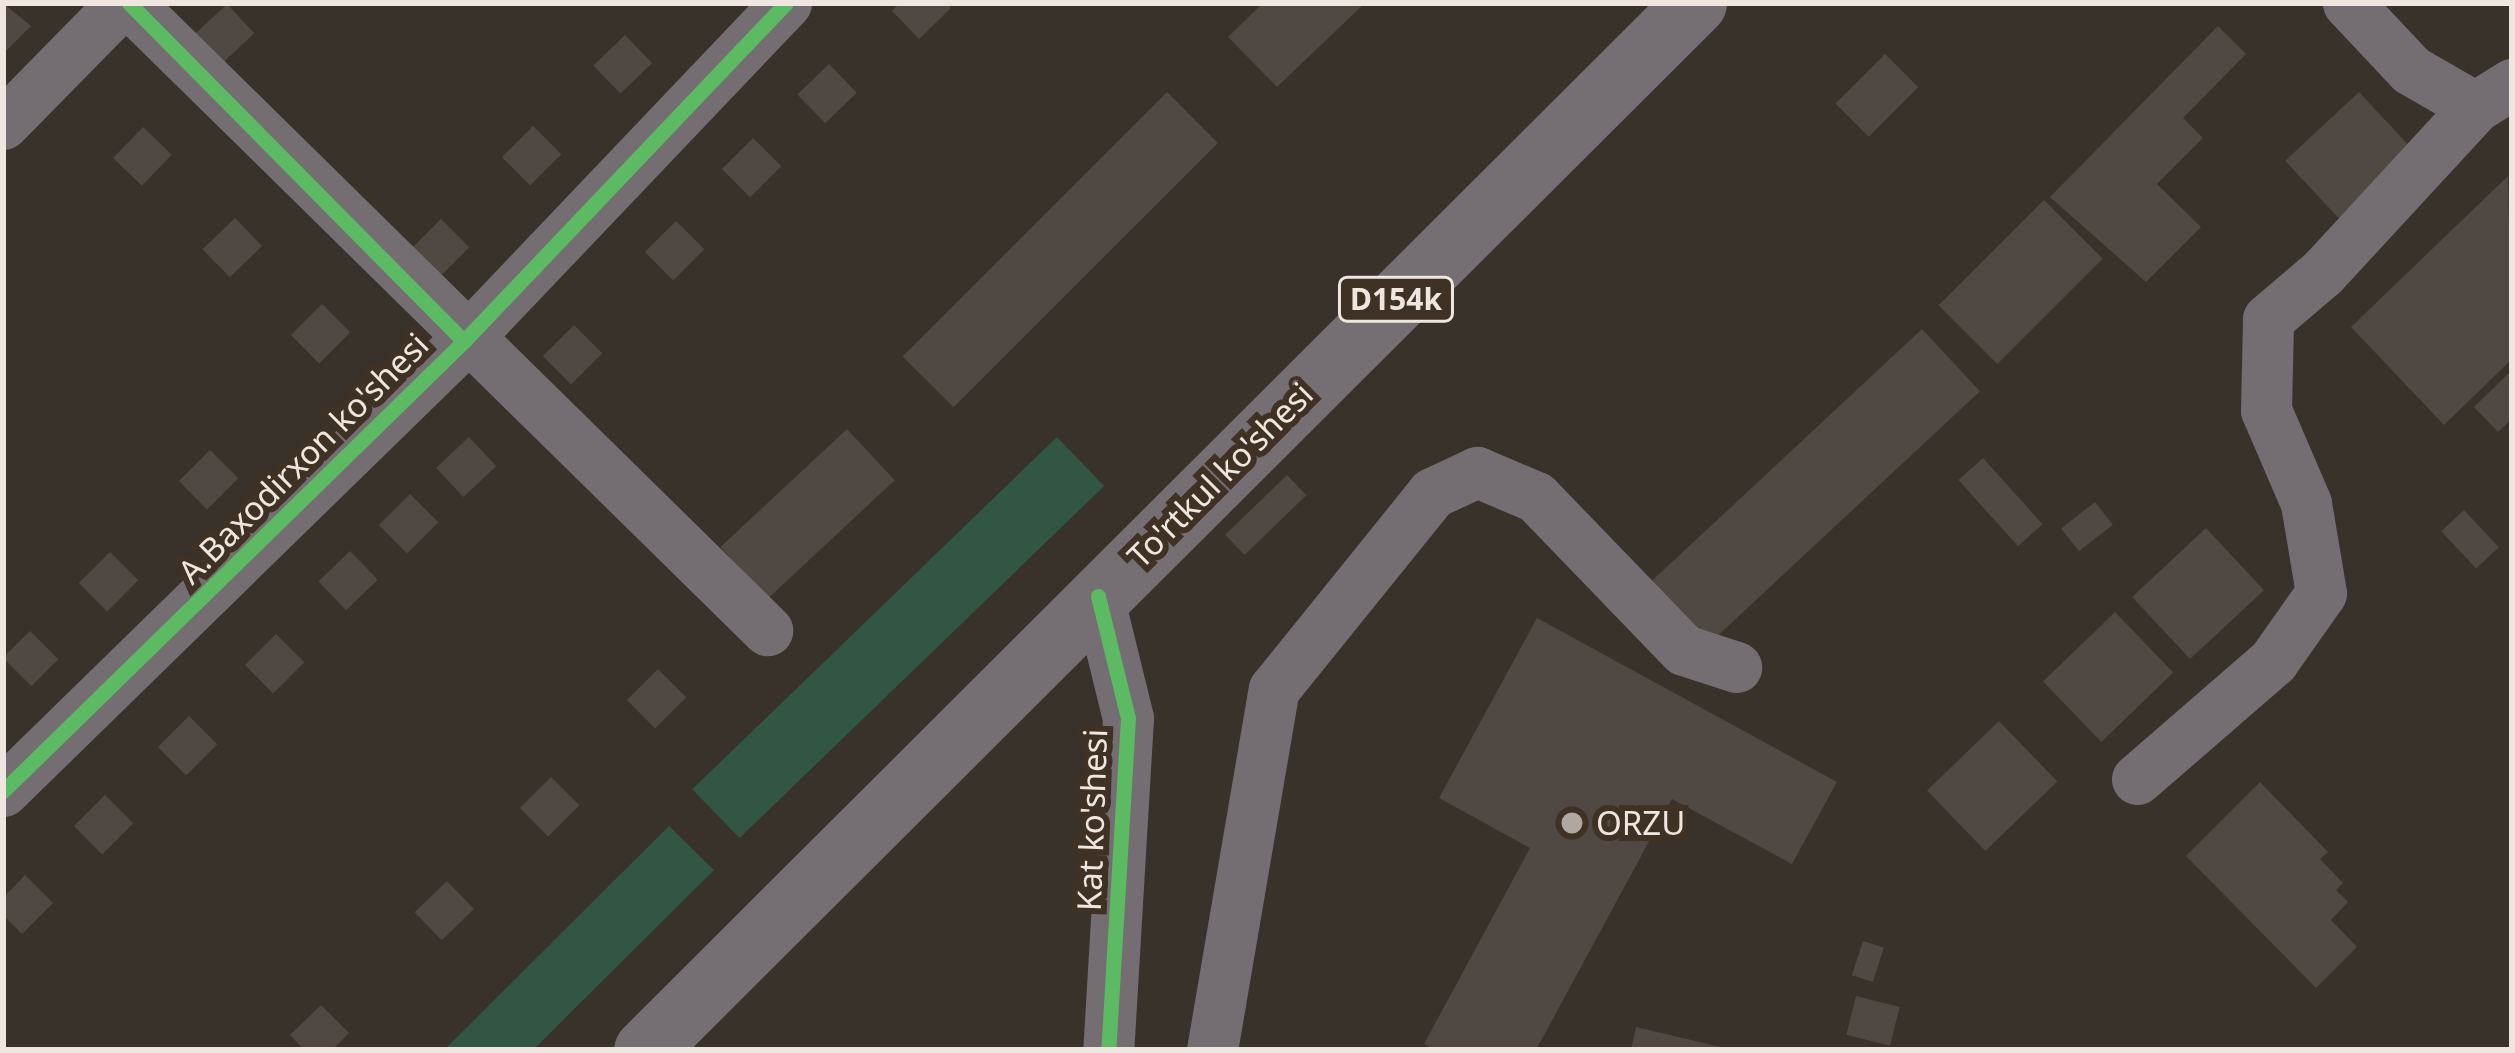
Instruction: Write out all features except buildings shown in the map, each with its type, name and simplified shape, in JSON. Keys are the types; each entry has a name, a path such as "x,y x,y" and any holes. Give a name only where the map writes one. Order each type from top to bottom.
{"main road":[{"name":"To'rtkul ko'shesi","path":"645,1050 1694,3"}],"street":[{"path":"3,124 125,3 464,341 767,630"},
{"name":"A.Baxodirxon ko'shesi","path":"3,790 464,341 786,3"},
{"path":"2137,779 2273,662 2321,593 2306,503 2266,410 2267,319 2323,272 2494,96 2411,70 2348,3"},
{"path":"1212,1050 1274,688 1432,493 1478,472 1536,497 1684,650 1736,667"},
{"name":"Kat ko'shesi","path":"1098,596 1128,718 1108,1050"}],"green space":[{"path":"1057,437 1104,486 740,838 692,789"},
{"path":"669,826 714,870 533,1050 444,1050"}],"cycle path":[{"path":"129,3 464,341"},
{"path":"3,791 464,341 786,3"},
{"path":"1098,596 1128,718 1108,1050"}],"place":[{"name":"ORZU","path":"1572,823"}]}
